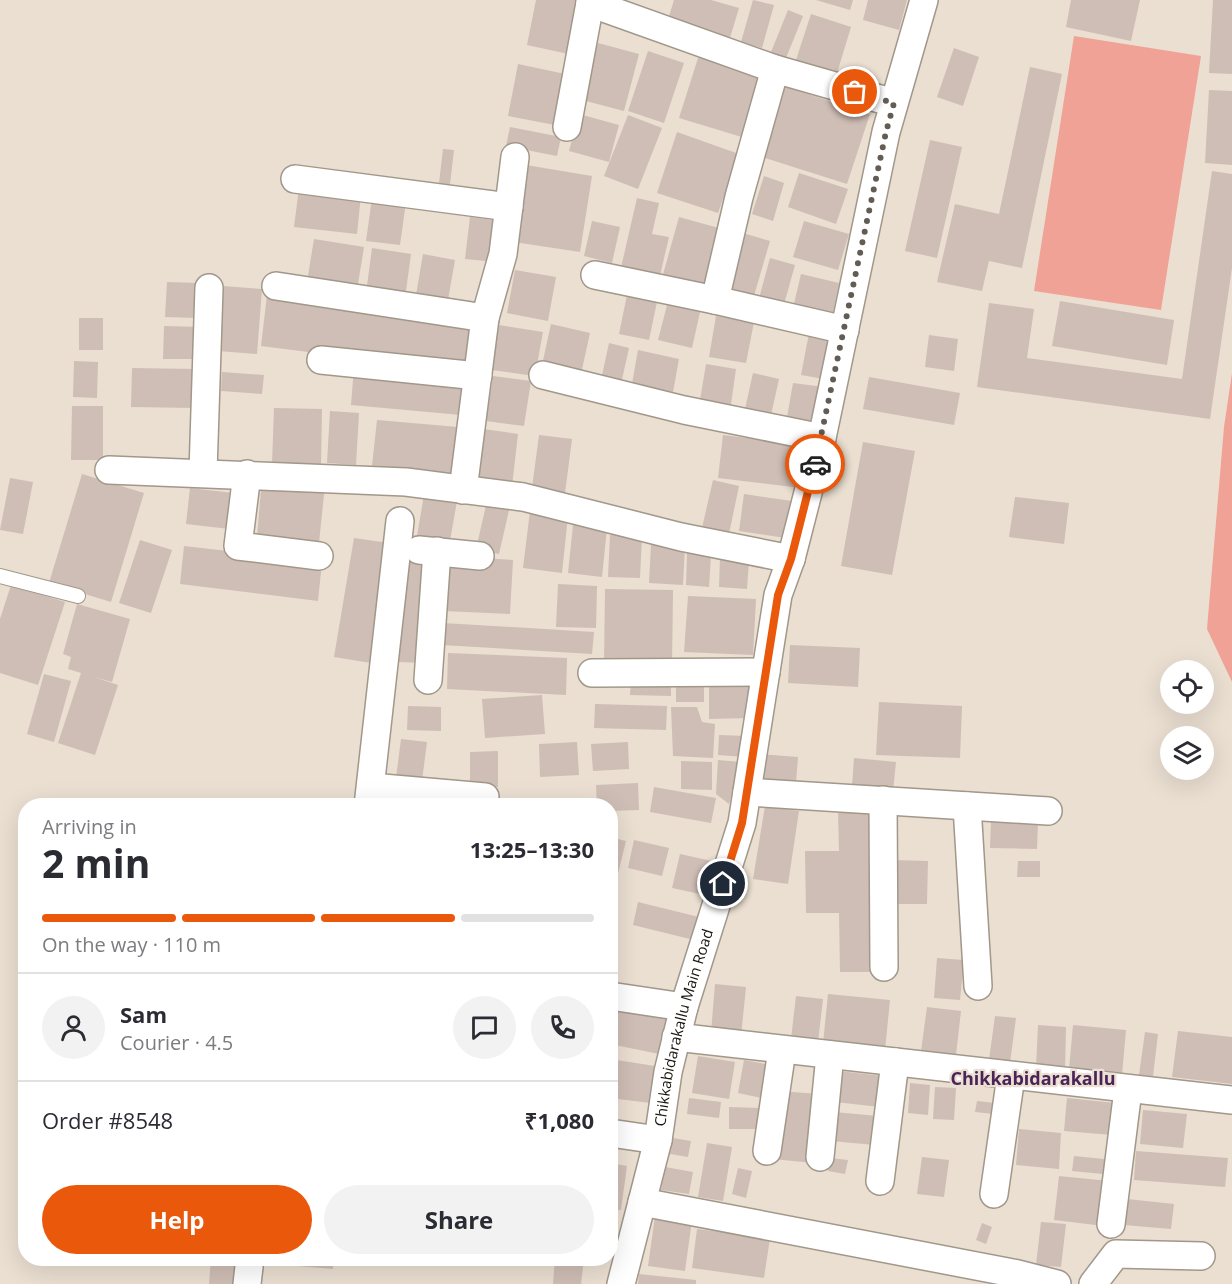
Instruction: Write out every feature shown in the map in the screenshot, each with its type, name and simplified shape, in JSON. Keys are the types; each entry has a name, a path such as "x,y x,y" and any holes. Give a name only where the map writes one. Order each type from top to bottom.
{"street":[{"name":"Chikkabidarakallu Main Road","path":"621,1284 658,1140 668,1072 676,1037 742,823 778,595 791,559 822,438 883,144 924,0"},
{"path":"567,127 590,2 775,69 894,103"},
{"path":"715,300 738,197 775,69"},
{"path":"463,490 485,318 503,254 515,157"},
{"path":"295,178 509,207"},
{"path":"594,275 845,330"},
{"path":"276,286 485,318"},
{"path":"203,472 209,288"},
{"path":"321,360 478,376"},
{"path":"543,375 684,410 822,438"},
{"path":"109,470 406,482 523,497 681,537 791,559"},
{"path":"247,474 238,546 319,556"},
{"path":"400,521 369,796 485,797"},
{"path":"397,548 480,555"},
{"path":"428,680 437,551"},
{"path":"592,673 766,672"},
{"path":"747,792 1048,811"},
{"path":"882,800 884,967"},
{"path":"967,806 978,986"},
{"path":"618,997 684,1007"},
{"path":"676,1037 1232,1100"},
{"path":"767,1151 782,1050"},
{"path":"820,1157 830,1055"},
{"path":"880,1181 895,1062"},
{"path":"994,1194 1011,1076"},
{"path":"1111,1224 1128,1090"},
{"path":"618,1134 658,1140"},
{"path":"642,1202 951,1273 1018,1274 1057,1284"},
{"path":"1093,1284 1116,1254 1201,1256"},
{"path":"247,1284 249,1266"}],"lane":[{"path":"0,576 78,596"}],"shaded area":[{"path":"1074,36 1201,56 1161,310 1034,291"},
{"path":"1232,373 1232,682 1207,629 1224,427"}],"building":[{"path":"536,0 585,0 573,55 527,45"},
{"path":"674,0 711,0 739,8 729,41 667,23"},
{"path":"753,0 774,5 762,48 741,42"},
{"path":"816,0 853,0 850,10"},
{"path":"868,0 907,0 899,30 863,20"},
{"path":"1071,0 1140,0 1131,41 1066,27"},
{"path":"1213,0 1232,0 1232,74 1209,73"},
{"path":"788,10 803,16 786,58 771,52"},
{"path":"811,14 851,27 837,73 796,60"},
{"path":"598,43 639,54 624,111 582,100"},
{"path":"954,48 979,57 963,106 937,97"},
{"path":"648,51 684,63 664,123 628,111"},
{"path":"699,55 764,75 745,138 679,118"},
{"path":"518,64 570,75 560,126 508,116"},
{"path":"1030,67 1062,74 1022,268 989,261 982,291 937,282 955,204 999,214"},
{"path":"779,85 870,114 847,184 756,155"},
{"path":"1209,90 1232,91 1232,165 1205,163"},
{"path":"579,114 619,125 609,162 569,151"},
{"path":"628,115 662,128 638,189 604,176"},
{"path":"510,127 561,137 557,156 506,146"},
{"path":"677,132 739,154 718,213 657,193"},
{"path":"930,140 962,147 937,258 905,251"},
{"path":"443,149 454,150 449,193 438,192"},
{"path":"526,165 592,176 580,252 514,242"},
{"path":"1212,171 1232,174 1232,268 1210,419 977,387 989,303 1034,309 1027,358 1182,379"},
{"path":"799,173 848,189 836,224 788,207"},
{"path":"764,176 784,183 773,221 752,214"},
{"path":"299,188 361,195 357,234 294,227"},
{"path":"372,198 406,202 400,245 366,241"},
{"path":"637,198 659,203 652,234 669,237 659,280 620,272"},
{"path":"470,217 500,221 496,262 465,259"},
{"path":"679,217 726,230 709,291 662,278"},
{"path":"592,221 620,227 612,263 584,256"},
{"path":"804,221 849,234 838,270 793,257"},
{"path":"743,233 770,241 751,306 725,299"},
{"path":"314,239 364,247 357,290 307,282"},
{"path":"372,248 411,254 405,298 366,293"},
{"path":"423,254 455,260 448,300 416,295"},
{"path":"770,258 795,265 783,308 758,302"},
{"path":"515,270 556,277 548,321 507,313"},
{"path":"801,274 839,283 832,316 793,308"},
{"path":"167,282 198,283 196,318 165,317"},
{"path":"223,286 262,289 257,354 218,351"},
{"path":"267,295 471,321 465,372 261,346"},
{"path":"627,295 657,302 649,340 619,334"},
{"path":"1060,301 1174,320 1167,365 1052,346"},
{"path":"667,305 700,312 692,348 658,340"},
{"path":"716,316 754,322 746,363 709,357"},
{"path":"79,318 103,318 103,350 79,350"},
{"path":"551,324 590,333 581,374 542,365"},
{"path":"499,325 543,332 535,376 492,370"},
{"path":"164,326 200,327 200,359 163,359"},
{"path":"809,333 832,337 824,379 801,375"},
{"path":"929,335 958,339 954,371 925,367"},
{"path":"609,343 629,348 621,384 601,380"},
{"path":"638,350 679,359 673,392 632,384"},
{"path":"74,361 98,362 97,398 73,397"},
{"path":"706,364 736,369 730,411 699,406"},
{"path":"354,367 465,376 461,415 351,405"},
{"path":"132,368 195,369 195,408 131,407"},
{"path":"222,372 264,375 262,394 221,391"},
{"path":"753,373 779,379 771,415 745,409"},
{"path":"493,376 531,381 524,426 486,421"},
{"path":"869,377 960,393 954,425 863,409"},
{"path":"793,383 824,387 817,428 786,423"},
{"path":"72,406 103,406 103,460 71,460"},
{"path":"274,408 322,409 321,465 272,464"},
{"path":"330,411 359,413 356,465 327,463"},
{"path":"377,420 458,427 453,474 372,466"},
{"path":"484,429 518,434 512,486 478,482"},
{"path":"539,435 572,439 565,493 532,488"},
{"path":"723,435 806,445 801,488 718,478"},
{"path":"863,442 915,451 892,575 841,566"},
{"path":"82,474 144,493 111,602 49,583"},
{"path":"10,478 33,482 23,534 0,530"},
{"path":"262,478 325,485 319,543 257,537"},
{"path":"713,480 739,486 729,534 702,528"},
{"path":"190,488 242,494 238,530 186,524"},
{"path":"425,489 458,495 450,541 417,536"},
{"path":"744,494 792,501 786,538 739,531"},
{"path":"1015,497 1069,503 1064,544 1009,537"},
{"path":"487,501 510,506 499,554 476,549"},
{"path":"530,511 568,516 562,573 523,568"},
{"path":"573,525 607,528 602,577 568,573"},
{"path":"610,535 642,536 640,578 608,577"},
{"path":"354,538 396,544 377,664 334,657"},
{"path":"140,540 172,550 151,613 119,603"},
{"path":"651,545 685,546 683,585 649,583"},
{"path":"184,546 322,562 318,601 180,584"},
{"path":"407,552 432,554 424,663 399,662"},
{"path":"687,553 711,555 709,587 686,585"},
{"path":"447,556 513,560 510,614 444,611"},
{"path":"720,558 749,560 747,589 719,587"},
{"path":"558,584 597,586 596,628 556,627"},
{"path":"11,585 65,602 38,685 0,673 0,619"},
{"path":"605,589 673,590 672,667 604,666"},
{"path":"688,596 756,599 753,655 684,652"},
{"path":"77,604 130,619 112,682 94,677 118,685 95,755 58,743 81,673 68,669 71,657 63,654"},
{"path":"443,623 594,632 592,654 442,645"},
{"path":"790,645 860,648 858,687 788,683"},
{"path":"448,653 567,658 566,695 447,689"},
{"path":"44,674 71,681 54,742 27,734"},
{"path":"631,682 671,684 671,696 630,695"},
{"path":"676,685 704,685 704,702 676,702"},
{"path":"709,685 750,685 751,718 709,719"},
{"path":"542,695 545,734 485,738 482,699"},
{"path":"879,702 962,706 960,758 876,755"},
{"path":"595,704 667,706 666,730 594,728"},
{"path":"408,706 441,707 441,731 407,730"},
{"path":"671,707 697,707 702,722 715,724 713,758 673,756"},
{"path":"719,735 746,736 744,757 718,755"},
{"path":"401,739 427,742 422,781 396,778"},
{"path":"577,742 579,775 540,777 539,744"},
{"path":"628,742 629,769 593,771 591,744"},
{"path":"498,751 498,787 470,787 470,752"},
{"path":"760,754 798,757 796,782 758,779"},
{"path":"854,758 896,762 893,791 852,787"},
{"path":"718,760 740,762 729,804 716,794"},
{"path":"681,761 712,762 712,790 681,789"},
{"path":"638,783 639,810 618,811 618,798 597,798 596,785"},
{"path":"654,787 716,798 711,823 650,812"},
{"path":"765,806 799,811 788,884 753,879"},
{"path":"838,810 874,810 876,972 840,972 839,913 806,913 805,851 839,851"},
{"path":"991,821 1038,822 1037,849 990,848"},
{"path":"618,839 626,841 618,874"},
{"path":"634,840 669,848 662,876 628,868"},
{"path":"680,854 716,862 709,896 672,888"},
{"path":"893,860 928,861 927,904 892,904"},
{"path":"1018,861 1040,861 1040,877 1017,877"},
{"path":"638,902 703,918 698,941 633,925"},
{"path":"937,958 964,960 960,1000 934,998"},
{"path":"715,984 746,987 741,1036 711,1033"},
{"path":"828,994 890,1000 885,1050 823,1044"},
{"path":"796,996 823,999 818,1042 791,1039"},
{"path":"618,1007 667,1017 659,1054 618,1046"},
{"path":"927,1007 961,1011 956,1055 921,1051"},
{"path":"995,1016 1016,1018 1010,1063 989,1060"},
{"path":"1038,1025 1066,1027 1065,1070 1036,1068"},
{"path":"1073,1025 1126,1030 1122,1075 1069,1070"},
{"path":"1178,1031 1232,1037 1232,1084 1172,1077"},
{"path":"1145,1032 1158,1034 1153,1076 1139,1075"},
{"path":"698,1056 735,1062 729,1099 692,1093"},
{"path":"618,1060 655,1066 650,1103 618,1099"},
{"path":"744,1060 777,1066 771,1100 738,1093"},
{"path":"839,1071 883,1076 880,1107 835,1102"},
{"path":"910,1083 930,1085 928,1115 908,1113"},
{"path":"935,1087 956,1088 954,1120 933,1119"},
{"path":"779,1091 819,1094 813,1163 773,1159"},
{"path":"689,1098 721,1102 719,1118 687,1114"},
{"path":"1067,1098 1115,1103 1112,1135 1064,1131"},
{"path":"977,1101 995,1103 994,1114 975,1112"},
{"path":"729,1107 760,1108 760,1129 729,1129"},
{"path":"1143,1110 1187,1114 1183,1148 1140,1144"},
{"path":"834,1112 878,1116 875,1145 831,1141"},
{"path":"1019,1129 1061,1133 1059,1169 1016,1165"},
{"path":"673,1138 691,1141 688,1157 670,1154"},
{"path":"707,1143 732,1147 723,1201 698,1197"},
{"path":"1136,1151 1228,1158 1225,1187 1134,1180"},
{"path":"1074,1156 1114,1160 1113,1175 1072,1171"},
{"path":"922,1157 949,1160 944,1197 917,1194"},
{"path":"830,1158 848,1160 845,1174 828,1171"},
{"path":"618,1164 627,1166 621,1210 618,1210"},
{"path":"665,1167 693,1172 689,1194 661,1190"},
{"path":"738,1168 752,1171 746,1198 732,1194"},
{"path":"1059,1176 1109,1181 1104,1226 1054,1220"},
{"path":"1127,1199 1174,1204 1171,1229 1124,1225"},
{"path":"655,1216 692,1220 685,1271 648,1266"},
{"path":"1041,1222 1066,1224 1061,1267 1036,1265"},
{"path":"982,1223 992,1227 986,1244 976,1240"},
{"path":"697,1229 770,1238 764,1278 692,1268"},
{"path":"210,1266 238,1266 237,1284 209,1284"},
{"path":"297,1266 333,1266 333,1269"},
{"path":"554,1266 583,1266 581,1284 553,1284"},
{"path":"639,1274 696,1280 696,1284 638,1284"}],"way so far":[{"path":"815,464 894,103 855,92"}],"district":[{"name":"Chikkabidarakallu","path":"1033,1079"}],"route":[{"path":"723,884 742,823 778,595 791,559 815,464"}]}
